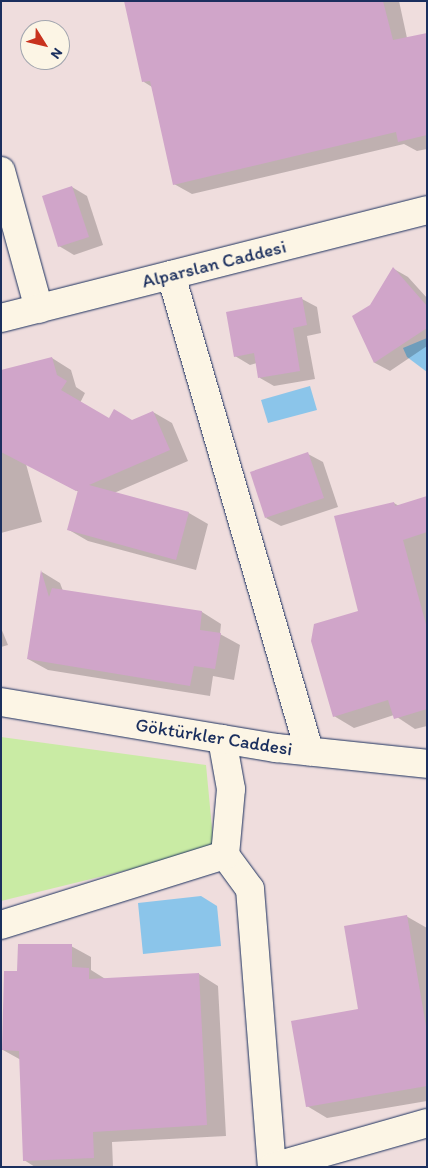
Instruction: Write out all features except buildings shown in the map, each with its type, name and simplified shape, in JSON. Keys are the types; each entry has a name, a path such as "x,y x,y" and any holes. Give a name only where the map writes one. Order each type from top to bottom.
{"street":[{"path":"1,171 39,309"},
{"name":"Alparslan Caddesi","path":"1,318 427,210"},
{"path":"171,275 309,751"},
{"name":"Göktürkler Caddesi","path":"1,702 222,739 427,764"},
{"path":"222,739 231,789 225,855 250,889 272,1167 427,1123"},
{"path":"1,925 225,855"}],"green space":[{"path":"1,737 206,765 214,849 1,901"}],"water":[{"path":"427,338 427,372 407,357 403,348"},
{"path":"310,386 317,410 268,423 261,400"},
{"path":"201,896 217,906 221,946 143,954 138,903"}]}
